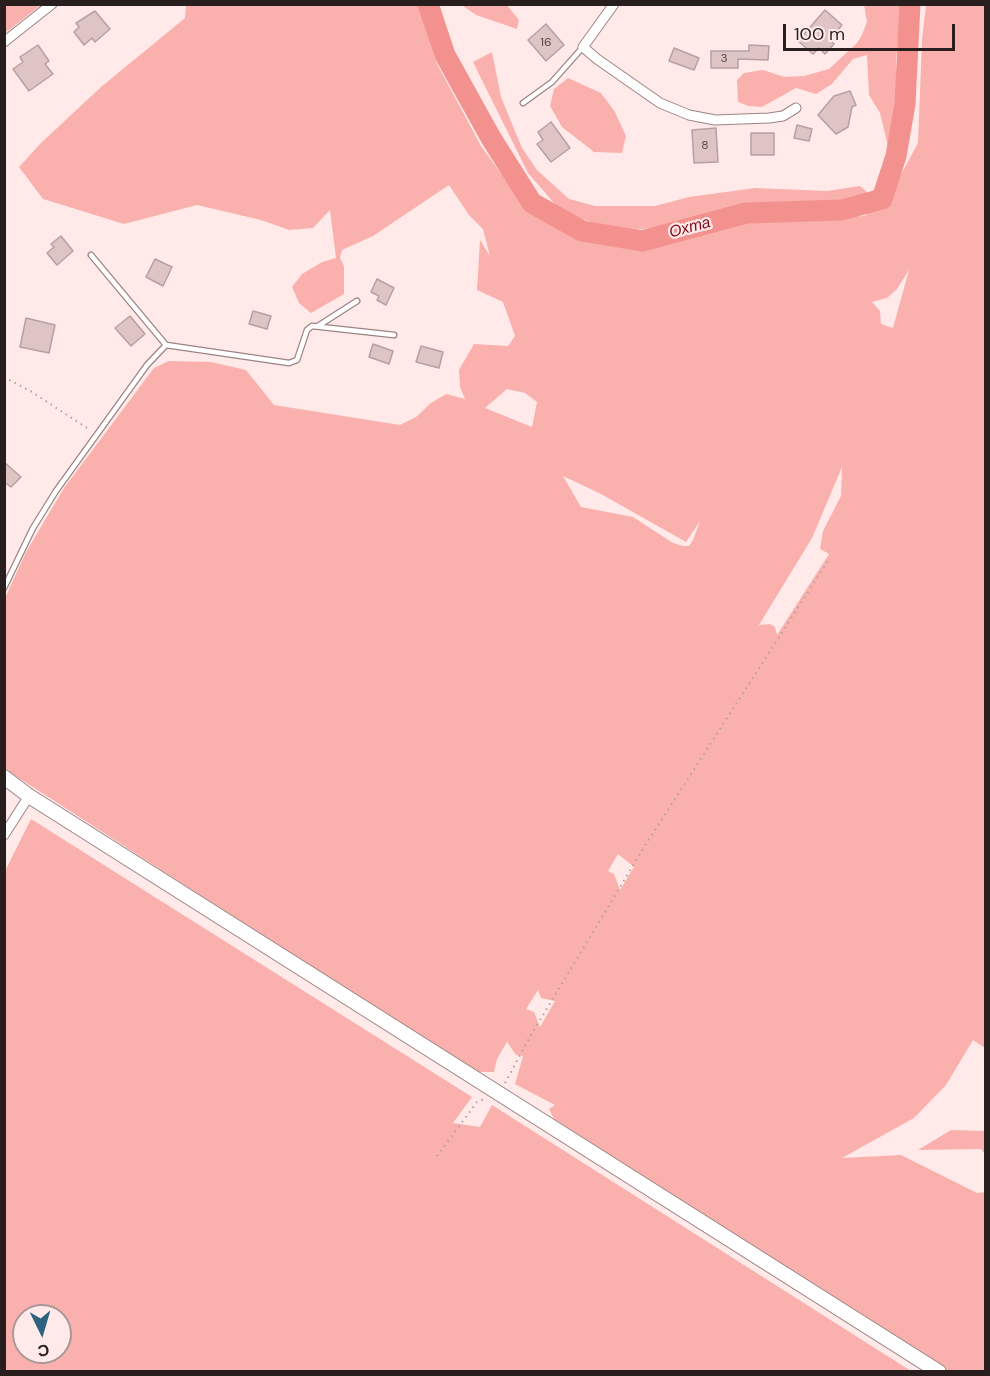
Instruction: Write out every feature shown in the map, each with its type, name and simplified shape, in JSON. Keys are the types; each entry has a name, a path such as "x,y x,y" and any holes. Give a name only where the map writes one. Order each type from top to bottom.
{"street":[{"path":"4,42 52,4"},
{"path":"614,4 583,46 633,86 660,103 689,115 715,120 783,116 796,108"},
{"path":"4,777 29,796 939,1371"},
{"path":"4,835 29,796"}],"lane":[{"path":"523,103 552,81 583,46"},
{"path":"91,255 166,345 289,363 297,360 307,330 318,326 357,301"},
{"path":"318,326 394,335"},
{"path":"4,588 33,528 56,491 147,365 166,345"}],"path":[{"path":"4,377 32,392 98,435"},
{"path":"437,1156 477,1102 498,1093 646,844 828,561"}],"shaded area":[{"path":"5,4 41,4 41,5 5,33"},
{"path":"186,5 418,5 436,62 481,146 529,212 580,240 643,248 757,220 864,216 886,202 918,143 922,40 926,5 985,5 985,1048 973,1040 946,1085 914,1118 842,1158 901,1155 977,1193 985,1192 985,1371 948,1371 554,1119 549,1109 555,1105 515,1084 523,1056 516,1055 507,1042 497,1059 494,1072 474,1072 8,771 9,769 5,772 5,598 26,552 64,488 154,368 169,361 211,362 246,370 274,405 400,425 416,417 431,403 446,394 465,399 460,387 459,370 474,344 508,346 515,336 503,302 477,290 480,240 490,256 483,229 469,215 449,185 373,236 342,250 340,258 344,266 344,294 311,313 299,303 292,287 302,274 322,262 336,258 330,210 313,228 289,230 261,220 197,205 124,224 43,199 19,167 41,143 101,87 185,18","holes":["909,270 893,328 881,324 880,311 872,302 887,298 897,289","507,389 525,393 537,402 532,427 485,408","842,467 841,496 823,531 820,549 829,554 777,635 775,627 770,624 759,625 812,538","563,476 601,494 686,542 700,521 689,546 683,546 673,543 633,517 581,507","618,854 634,867 620,890 614,874 608,871","538,990 541,998 555,1001 540,1027 534,1012 526,1009"]},
{"path":"462,5 507,5 519,20 517,29 476,15"},
{"path":"864,5 901,5 896,60 896,105 889,150 880,113 869,95 867,55 853,59 832,84 816,94 796,88 762,107 738,102 737,80 744,73 763,70 784,77 804,76 829,69 857,43 862,35 867,22"},
{"path":"492,52 501,97 522,148 537,170 569,199 595,206 655,206 689,197 755,188 827,191 860,186 868,193 847,203 804,201 746,203 676,224 636,230 598,225 561,211 528,173 473,62"},
{"path":"568,78 601,93 615,112 626,136 622,153 594,152 562,127 550,106 554,89"},
{"path":"31,819 472,1097 453,1123 480,1127 492,1105 911,1371 5,1371 5,871"},
{"path":"951,1130 985,1131 985,1154 981,1149 918,1150"}],"building":[{"path":"825,10 842,25 830,40 834,44 825,54 819,48 813,54 798,41"},
{"path":"95,11 110,29 95,42 92,38 84,45 74,32 79,27 76,23"},
{"path":"546,24 564,45 546,61 528,40"},
{"path":"38,45 49,61 45,64 53,74 29,91 13,69 23,62 20,57"},
{"path":"749,45 769,46 768,60 738,59 738,68 711,68 711,51 749,51"},
{"path":"674,48 699,58 694,70 669,61"},
{"path":"850,91 856,105 852,107 848,127 836,134 818,115 834,96"},
{"path":"551,122 570,148 551,162 537,144 543,140 538,132"},
{"path":"797,125 812,129 809,141 794,138"},
{"path":"716,128 718,162 694,163 692,130"},
{"path":"751,133 774,133 774,155 751,155"},
{"path":"61,236 73,251 57,265 47,253 54,247 51,244"},
{"path":"155,259 172,267 163,286 146,277"},
{"path":"377,279 394,288 386,305 377,300 379,296 371,292"},
{"path":"253,311 271,316 267,329 249,324"},
{"path":"130,316 145,334 131,346 115,328"},
{"path":"26,318 55,325 49,353 20,347"},
{"path":"373,344 393,351 389,364 369,357"},
{"path":"421,346 443,352 439,368 416,362"},
{"path":"4,462 21,477 11,487 4,482"}],"waterway":[{"name":"Охта","path":"428,4 445,55 491,138 532,203 582,231 642,241 746,213 842,210 882,199 896,156 905,104 910,4"}]}
